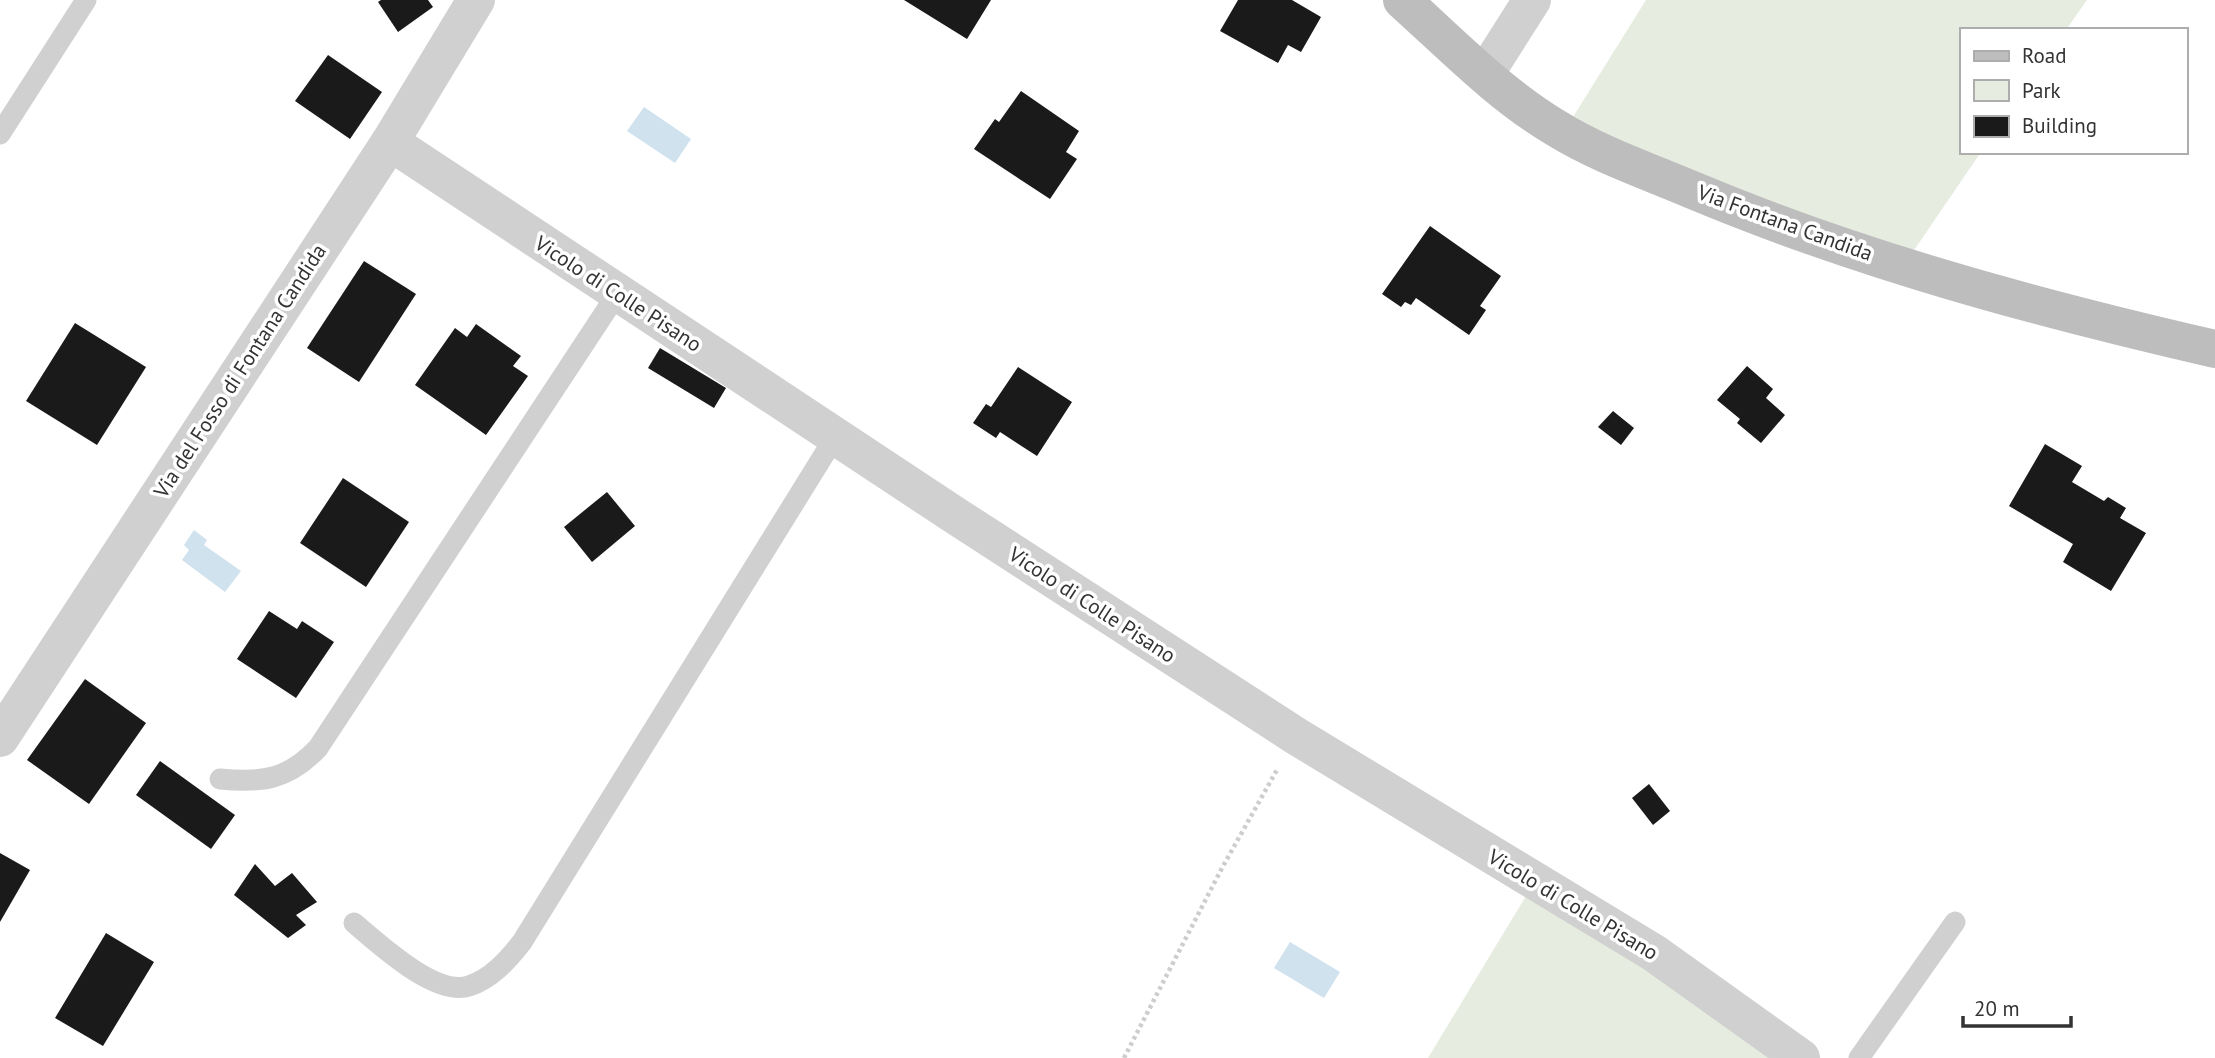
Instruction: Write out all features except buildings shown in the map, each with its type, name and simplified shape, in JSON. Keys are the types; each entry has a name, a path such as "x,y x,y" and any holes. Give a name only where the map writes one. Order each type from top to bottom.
{"main road":[{"name":"Via Fontana Candida","path":"1402,0 1534,114 1580,142 1784,226 2065,314 2215,349"}],"street":[{"name":"Via del Fosso di Fontana Candida","path":"0,738 390,142 476,0"},
{"path":"1485,74 1532,0"},
{"name":"Vicolo di Colle Pisano","path":"390,142 835,437 1296,736 1654,953 1801,1058"}],"lane":[{"path":"0,134 86,0"},
{"path":"220,779 254,781 278,776 305,761 318,748 617,293"},
{"path":"354,923 397,958 444,985 467,987 500,967 522,942 835,437"},
{"path":"1859,1058 1955,922"}],"path":[{"path":"1124,1058 1222,868 1296,736"}],"green space":[{"path":"1646,0 2087,0 2067,28 1960,28 1960,154 1980,154 1904,265 1563,133"},
{"path":"1529,891 1790,1058 1428,1058"}],"water":[{"path":"644,107 691,139 675,163 627,131"},
{"path":"194,530 207,540 204,545 241,571 225,592 182,560 189,550 184,545"},
{"path":"1290,942 1340,972 1324,998 1274,968"}]}
